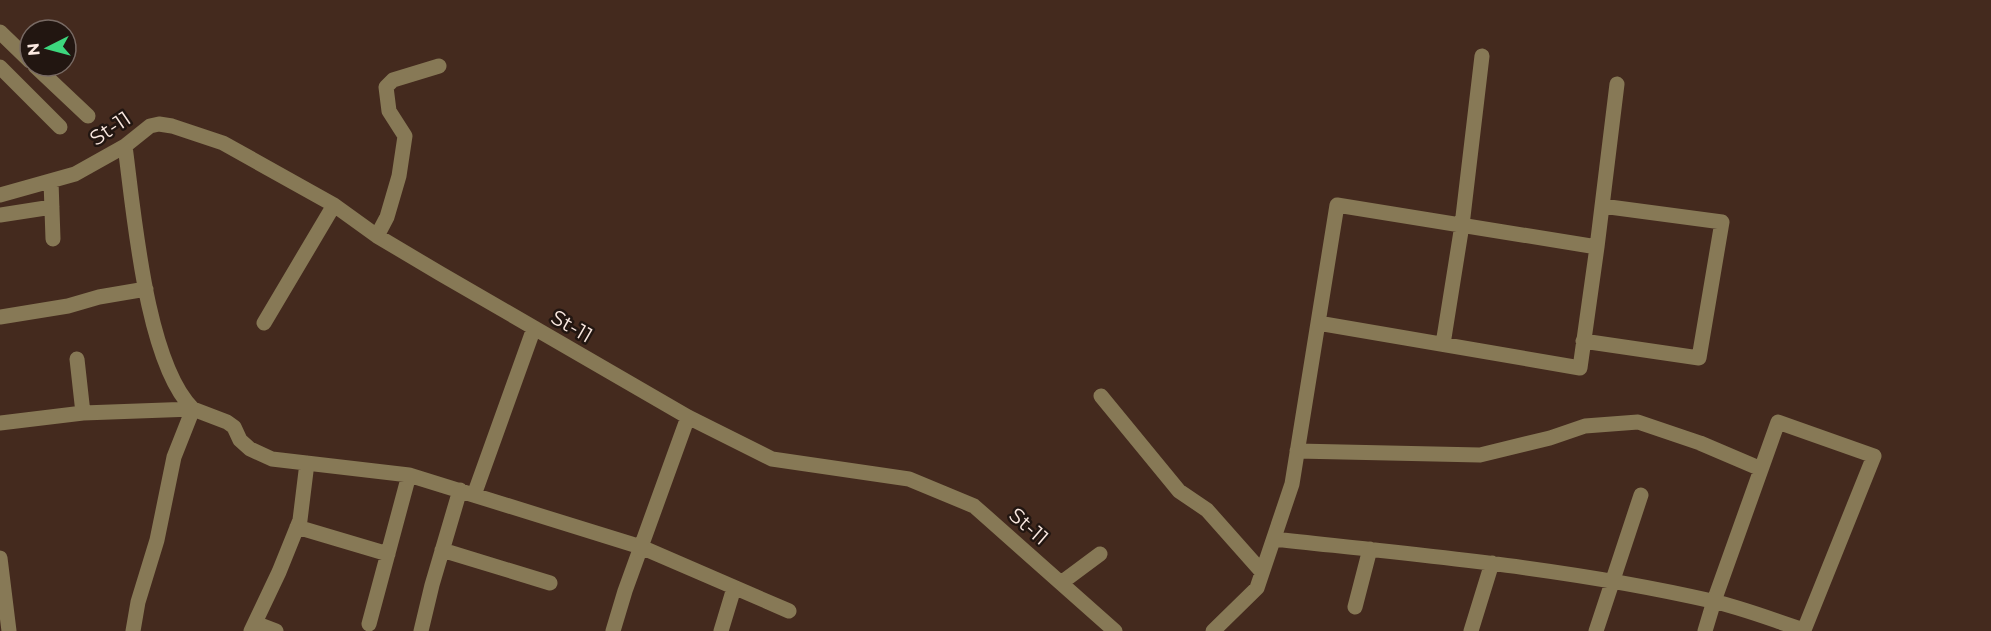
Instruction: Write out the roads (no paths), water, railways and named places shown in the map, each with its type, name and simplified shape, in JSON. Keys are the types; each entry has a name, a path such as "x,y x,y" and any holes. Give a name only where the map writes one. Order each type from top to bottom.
{"street":[{"path":"0,32 18,49"},
{"path":"1443,344 1462,225 1482,56"},
{"path":"376,236 387,218 399,176 405,136 389,111 386,87 393,80 439,66"},
{"path":"0,67 60,127"},
{"path":"48,78 88,116"},
{"path":"1318,323 1580,368 1617,84"},
{"name":"St-11","path":"0,195 75,174 125,146 150,126 159,124 172,126 223,143 334,205 376,236 688,417 772,459 909,479 974,506 1115,631"},
{"path":"125,146 146,289 160,351 183,399 193,409"},
{"path":"51,181 53,239"},
{"path":"264,323 334,205"},
{"path":"1213,631 1257,588 1292,484 1337,205 1597,247"},
{"path":"1583,341 1699,358 1722,222 1602,206"},
{"path":"0,215 52,207"},
{"path":"0,316 68,306 99,297 146,289"},
{"path":"421,631 442,550 534,328"},
{"path":"77,360 83,413"},
{"path":"1101,396 1179,491 1207,510 1262,572"},
{"path":"133,631 138,602 157,540 174,457 193,409"},
{"path":"0,423 83,413 193,409 227,422 234,427 240,440 250,449 272,459 410,475 641,547 789,611"},
{"path":"614,631 641,547 688,417"},
{"path":"1297,451 1480,455 1550,438 1585,426 1638,422 1700,443 1761,469"},
{"path":"1274,538 1492,563 1612,581 1714,601 1803,630 1874,456 1778,422 1714,601 1705,631"},
{"path":"276,631 253,627 297,527 307,463"},
{"path":"369,624 410,475"},
{"path":"1596,631 1641,495"},
{"path":"297,527 388,554"},
{"path":"1355,607 1370,549"},
{"path":"442,550 550,582"},
{"path":"1062,583 1100,554"},
{"path":"0,558 6,628"},
{"path":"1471,631 1492,563"},
{"path":"721,631 734,588"}]}
